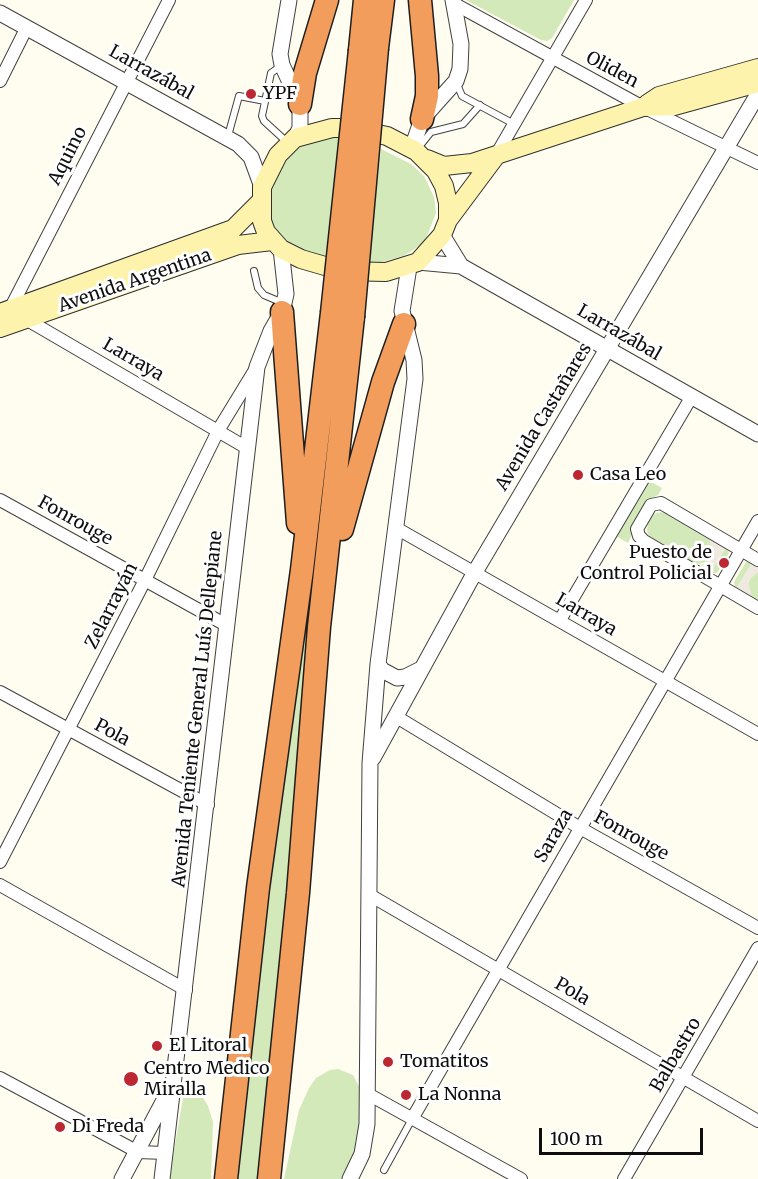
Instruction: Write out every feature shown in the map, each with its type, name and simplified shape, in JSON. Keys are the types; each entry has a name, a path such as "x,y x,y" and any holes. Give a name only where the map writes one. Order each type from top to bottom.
{"highway":[{"path":"300,104 305,73 327,0"},
{"path":"269,1179 298,893 343,315 369,49 365,0"},
{"path":"369,49 383,0"},
{"path":"420,0 428,76 422,119"},
{"path":"283,308 302,570"},
{"path":"226,1179 258,888 302,570 343,315"},
{"path":"319,627 350,499 383,382 404,324"}],"main road":[{"path":"644,107 659,96 758,68"},
{"path":"495,157 445,227 414,265 386,272 342,271 301,259 277,245 262,221 261,194 278,155 292,141 313,131 350,128 387,136 452,166 495,157 644,107 674,106 758,83"},
{"path":"418,152 444,186 448,203 445,227"},
{"name":"Avenida Argentina","path":"2,318 232,229 261,194"},
{"name":"Avenida Argentina","path":"2,318 27,319 238,245 277,245"}],"street":[{"name":"Aquino","path":"2,318 169,0"},
{"path":"289,0 281,39 282,65 300,104 300,128 292,141"},
{"path":"495,157 586,0"},
{"path":"418,152 422,119 456,81 462,57 453,1"},
{"name":"Oliden","path":"453,1 644,107 758,163"},
{"name":"Larrazábal","path":"0,13 228,138 251,157 261,194"},
{"path":"0,81 27,27"},
{"name":"Avenida Castañares","path":"370,763 475,572 758,94"},
{"name":"Larrazábal","path":"445,227 461,266"},
{"name":"Avenida Teniente General Luís Dellepiane","path":"162,1179 208,805 226,625 257,367 283,308 286,279 277,245"},
{"name":"Larrazábal","path":"414,265 461,266 758,435"},
{"path":"350,1179 362,1154 368,1094 366,1060 370,763 378,664 415,379 414,360 404,324 402,300 414,265"},
{"name":"Larraya","path":"27,319 219,429 247,448"},
{"name":"Zelarrayán","path":"0,862 145,580 219,429 257,367"},
{"path":"560,620 692,396"},
{"name":"Fonrouge","path":"0,500 226,625"},
{"path":"758,560 665,504 651,505 638,529 639,536 644,541 758,608"},
{"name":"Saraza","path":"412,1119 496,969 758,521"},
{"name":"Larraya","path":"396,528 758,734"},
{"path":"378,664 389,675 397,678 405,677 421,669"},
{"name":"Pola","path":"0,692 208,805"},
{"name":"Fonrouge","path":"395,716 580,828 758,928"},
{"path":"0,885 186,990"},
{"name":"Pola","path":"368,894 758,1121"},
{"name":"Balbastro","path":"624,1179 758,948"},
{"path":"0,1078 138,1152 165,1153"},
{"path":"122,1179 176,1078"},
{"path":"368,1094 521,1179"}],"lane":[{"path":"282,65 271,73 265,100 264,121 292,141"},
{"path":"456,81 462,96 514,124"},
{"path":"228,138 239,96 265,100"},
{"path":"418,152 431,132 463,124 480,105"},
{"path":"254,271 258,288 283,308"},
{"name":"Saraza","path":"384,1170 412,1119"}],"green space":[{"path":"466,0 574,0 552,38 547,41 541,40"},
{"path":"343,134 330,263 289,247 276,233 269,214 270,187 277,169 304,139"},
{"path":"381,149 411,164 424,176 434,197 436,213 425,241 403,256 368,266"},
{"path":"648,480 662,488 658,495 648,500 628,543 616,536"},
{"path":"663,512 709,538 714,549 710,561 694,565 650,539 647,531 648,521 656,513"},
{"path":"726,547 729,553 717,573 710,573"},
{"path":"746,562 752,563 736,589 734,582"},
{"path":"758,572 758,601 752,598 747,586 751,576"},
{"path":"310,602 301,767 260,1179 235,1179 281,791"},
{"path":"338,1069 353,1075 362,1092 358,1140 346,1179 284,1179 299,1110 309,1088 316,1078 330,1070"},
{"path":"185,1087 197,1088 208,1106 213,1122 211,1179 169,1179"}],"shaded area":[{"path":"709,538 726,547 710,573 694,565 706,564 713,555"},
{"path":"752,563 758,567 758,572 748,581 752,598 736,589"}],"place":[{"name":"YPF","path":"251,94"},
{"name":"Casa Leo","path":"578,475"},
{"name":"Puesto de Control Policial","path":"724,563"},
{"name":"El Litoral","path":"157,1046"},
{"name":"Tomatitos","path":"388,1062"},
{"name":"Centro Medico Miralla","path":"131,1079"},
{"name":"La Nonna","path":"406,1095"},
{"name":"Di Freda","path":"60,1127"}]}
